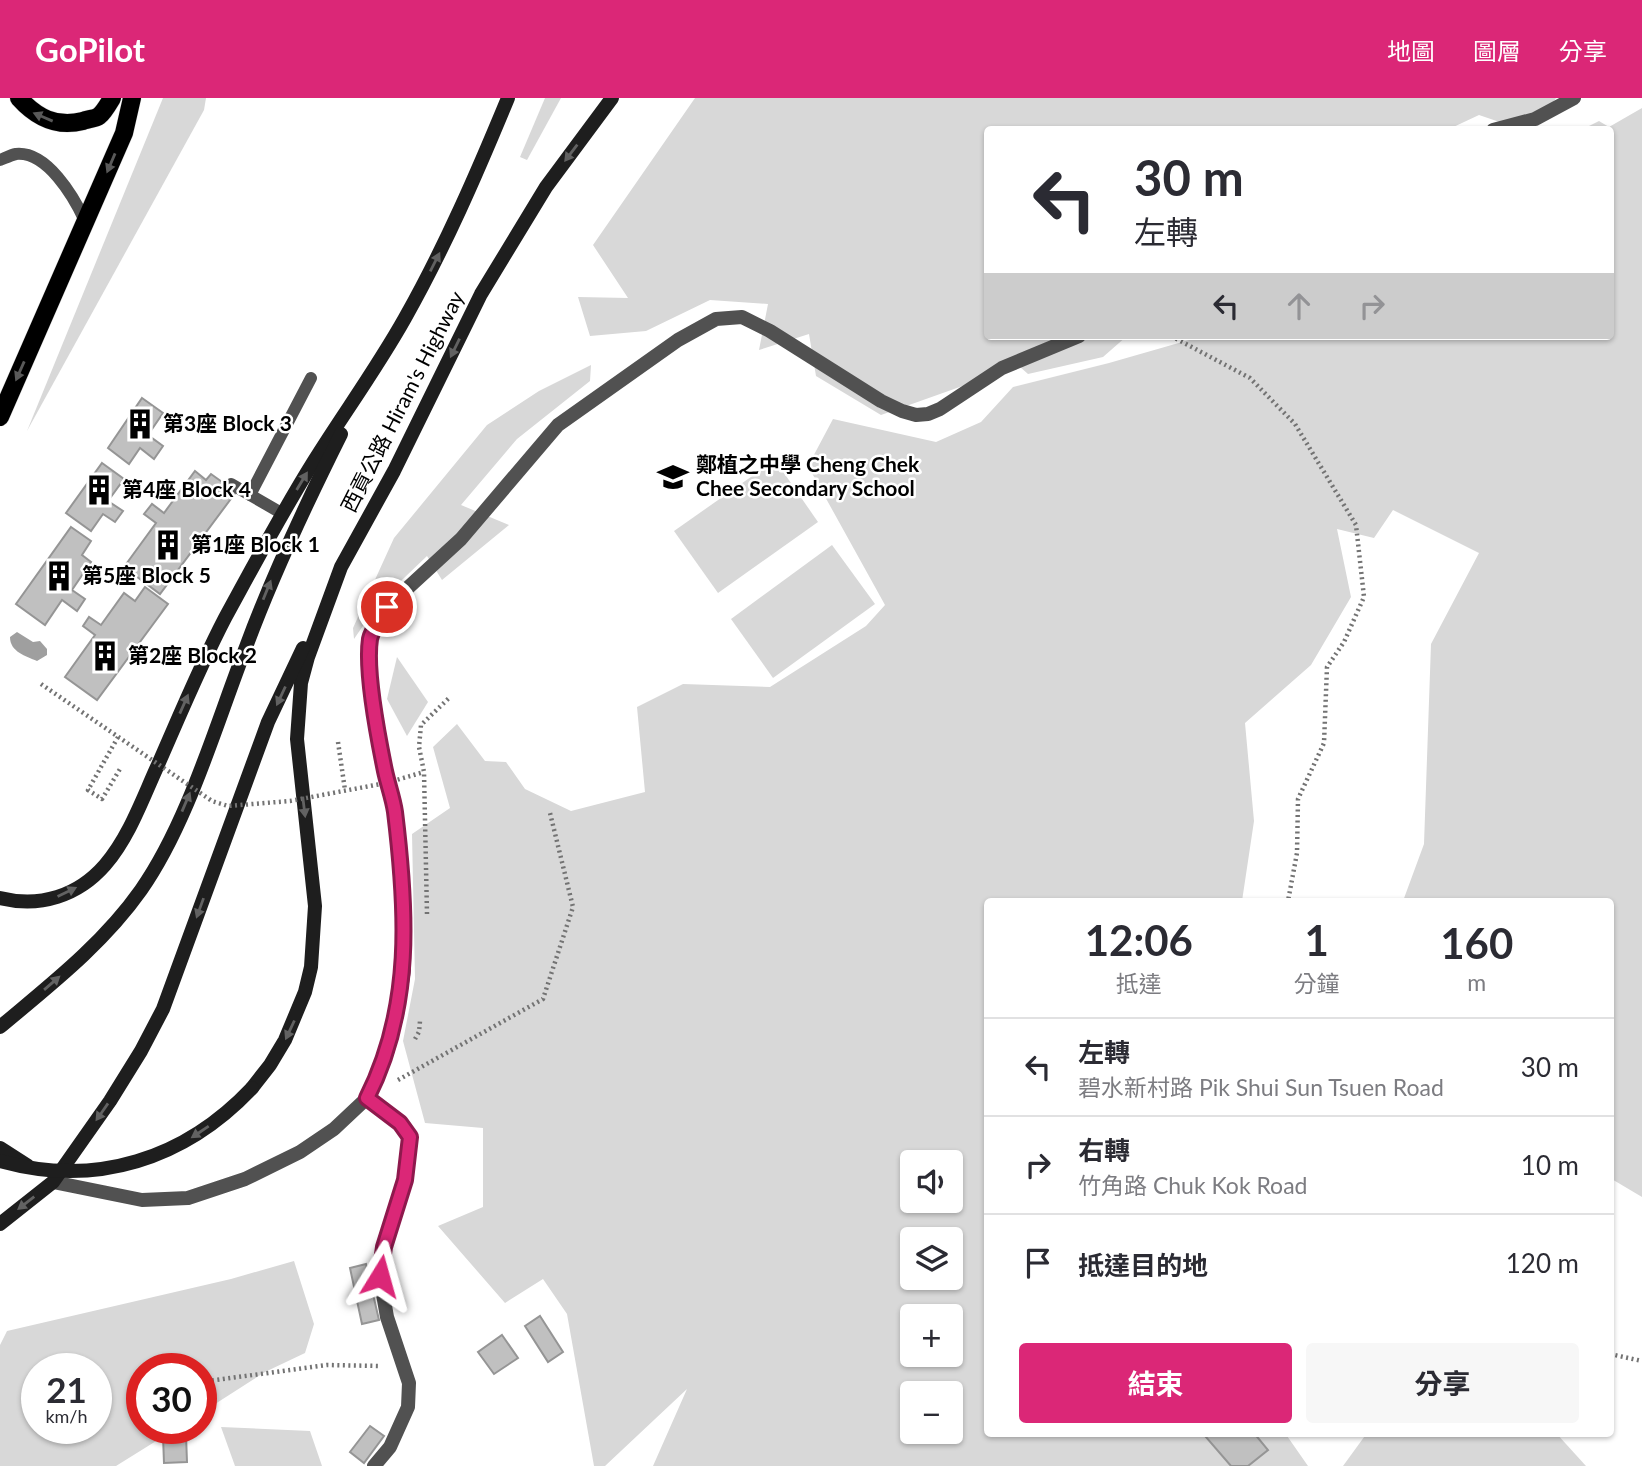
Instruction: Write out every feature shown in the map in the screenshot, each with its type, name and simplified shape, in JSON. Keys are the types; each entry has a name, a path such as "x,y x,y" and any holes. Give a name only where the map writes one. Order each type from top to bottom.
{"main road":[{"path":"19,98 37,116 60,122 77,122 99,116 112,98"},
{"path":"0,417 124,133 132,98"},
{"name":"西貢公路 Hiram's Highway","path":"0,898 35,903 53,899 74,890 91,878 114,854 136,814 224,621 315,460 365,386 404,320 446,240 508,98"},
{"name":"西貢公路 Hiram's Highway","path":"0,1161 43,1170 68,1171 93,1170 145,1159 194,1137 234,1107 271,1065 285,1040 305,992 311,967 315,906 299,767 298,708 307,657 341,567 394,471 481,294 546,187 612,98"},
{"path":"0,1027 85,954 117,921 142,889 160,858 190,793 269,586 365,386"},
{"path":"0,1224 53,1182 116,1091 163,1009 268,722 341,567"},
{"path":"0,1148 53,1182"}],"street":[{"path":"1508,126 1535,119 1574,98"},
{"path":"53,1182 142,1200 188,1198 245,1179 300,1152 334,1129 367,1098 387,1053 404,970 404,927 395,810 385,771 368,664 370,636 387,607 461,539 558,425 678,340 716,319 742,317 770,331 881,401 916,415 940,409 1018,360 1069,340"},
{"path":"367,1098 400,1123 410,1137 405,1180 384,1247 380,1276 387,1317 409,1383 408,1407 390,1447 374,1466"}],"lane":[{"path":"0,160 16,154 39,160 64,184 76,200 85,221"},
{"path":"250,495 311,378"},
{"path":"231,484 283,514"}],"path":[{"path":"1179,340 1250,378 1295,424 1356,525 1364,597 1343,642 1327,667 1324,743 1298,799 1297,852 1289,898"},
{"path":"41,684 212,801 228,806 290,801 386,783 424,772"},
{"path":"118,737 88,790 102,799 120,769"},
{"path":"338,743 345,789"},
{"path":"388,1085 543,999 573,907 550,813"},
{"path":"1614,1355 1642,1361"},
{"path":"217,1380 327,1365 377,1365 391,1368 409,1383"}],"shaded area":[{"path":"163,98 206,98 204,110 27,431"},
{"path":"545,98 561,98 527,160 520,157"},
{"path":"695,98 1556,98 1538,126 1511,126 1479,115 1456,126 984,126 984,340 1122,340 1103,357 1028,374 1019,366 881,415 816,376 809,334 759,350 768,304 710,300 646,331 590,336 578,297 628,298 593,245"},
{"path":"1642,108 1642,1197 1614,1180 1614,898 1404,898 1424,844 1431,644 1479,553 1393,510 1374,538 1337,529 1351,597 1311,665 1245,723 1254,821 1242,898 984,898 984,1437 1288,1437 1308,1466 653,1466 687,1389 605,1466 594,1466 567,1314 543,1279 505,1303 438,1226 483,1207 483,1128 425,1123 403,1041 415,979 412,834 450,808 433,747 457,724 485,761 506,762 525,789 571,811 645,792 637,707 683,684 770,687 866,626 885,605 808,466 833,419 936,442 981,422 1013,387 1189,340 1614,340 1614,126 1611,126"},
{"path":"1599,121 1607,126 1589,126"},
{"path":"591,365 590,381 517,439 461,505 509,525 442,580 427,556 380,601 354,639 353,628 394,538 487,425 539,391"},
{"path":"775,460 818,522 718,593 674,531"},
{"path":"832,545 875,604 773,678 731,619"},
{"path":"17,632 33,642 40,641 47,649 47,655 37,661 19,653 10,637"},
{"path":"397,657 428,702 407,736 387,699"},
{"path":"294,1261 314,1324 305,1353 265,1372 217,1403 217,1353 126,1353 126,1444 151,1444 116,1466 0,1466 0,1345 7,1331 231,1279"},
{"path":"221,1427 310,1431 322,1466 235,1466"},
{"path":"1364,1437 1560,1437 1586,1466 1343,1466"}],"building":[{"name":"第3座 Block 3","path":"142,398 163,413 148,435 163,446 154,459 140,448 129,464 108,448"},
{"name":"第4座 Block 4","path":"102,463 124,479 108,501 123,511 115,522 103,514 91,531 66,513"},
{"name":"第1座 Block 1","path":"195,471 206,480 211,474 236,492 160,594 124,567 156,523 144,514 152,504 164,513"},
{"name":"第5座 Block 5","path":"71,527 91,541 82,555 91,562 72,590 85,599 77,611 62,600 45,625 16,604"},
{"name":"第2座 Block 2","path":"145,587 168,604 97,700 65,677 95,635 83,626 89,617 101,625 124,593 135,601"},
{"path":"366,1264 379,1320 362,1324 350,1268"},
{"path":"540,1316 563,1352 548,1362 525,1326"},
{"path":"502,1335 518,1358 494,1374 478,1352"},
{"path":"370,1426 384,1436 364,1463 350,1452"},
{"path":"1206,1437 1257,1437 1268,1450 1248,1466 1231,1466"},
{"path":"163,1444 186,1444 187,1462 164,1463"}],"place":[{"name":"第3座 Block 3","path":"140,424"},
{"name":"鄭植之中學 Cheng Chek Chee Secondary School","path":"673,477"},
{"name":"第4座 Block 4","path":"99,490"},
{"name":"第1座 Block 1","path":"168,545"},
{"name":"第5座 Block 5","path":"59,576"},
{"name":"第2座 Block 2","path":"105,656"}],"route":[{"path":"380,1276 384,1247 405,1180 410,1137 400,1123 367,1098 387,1053 404,970 404,927 395,810 385,771 368,664 370,636 387,607"}]}
